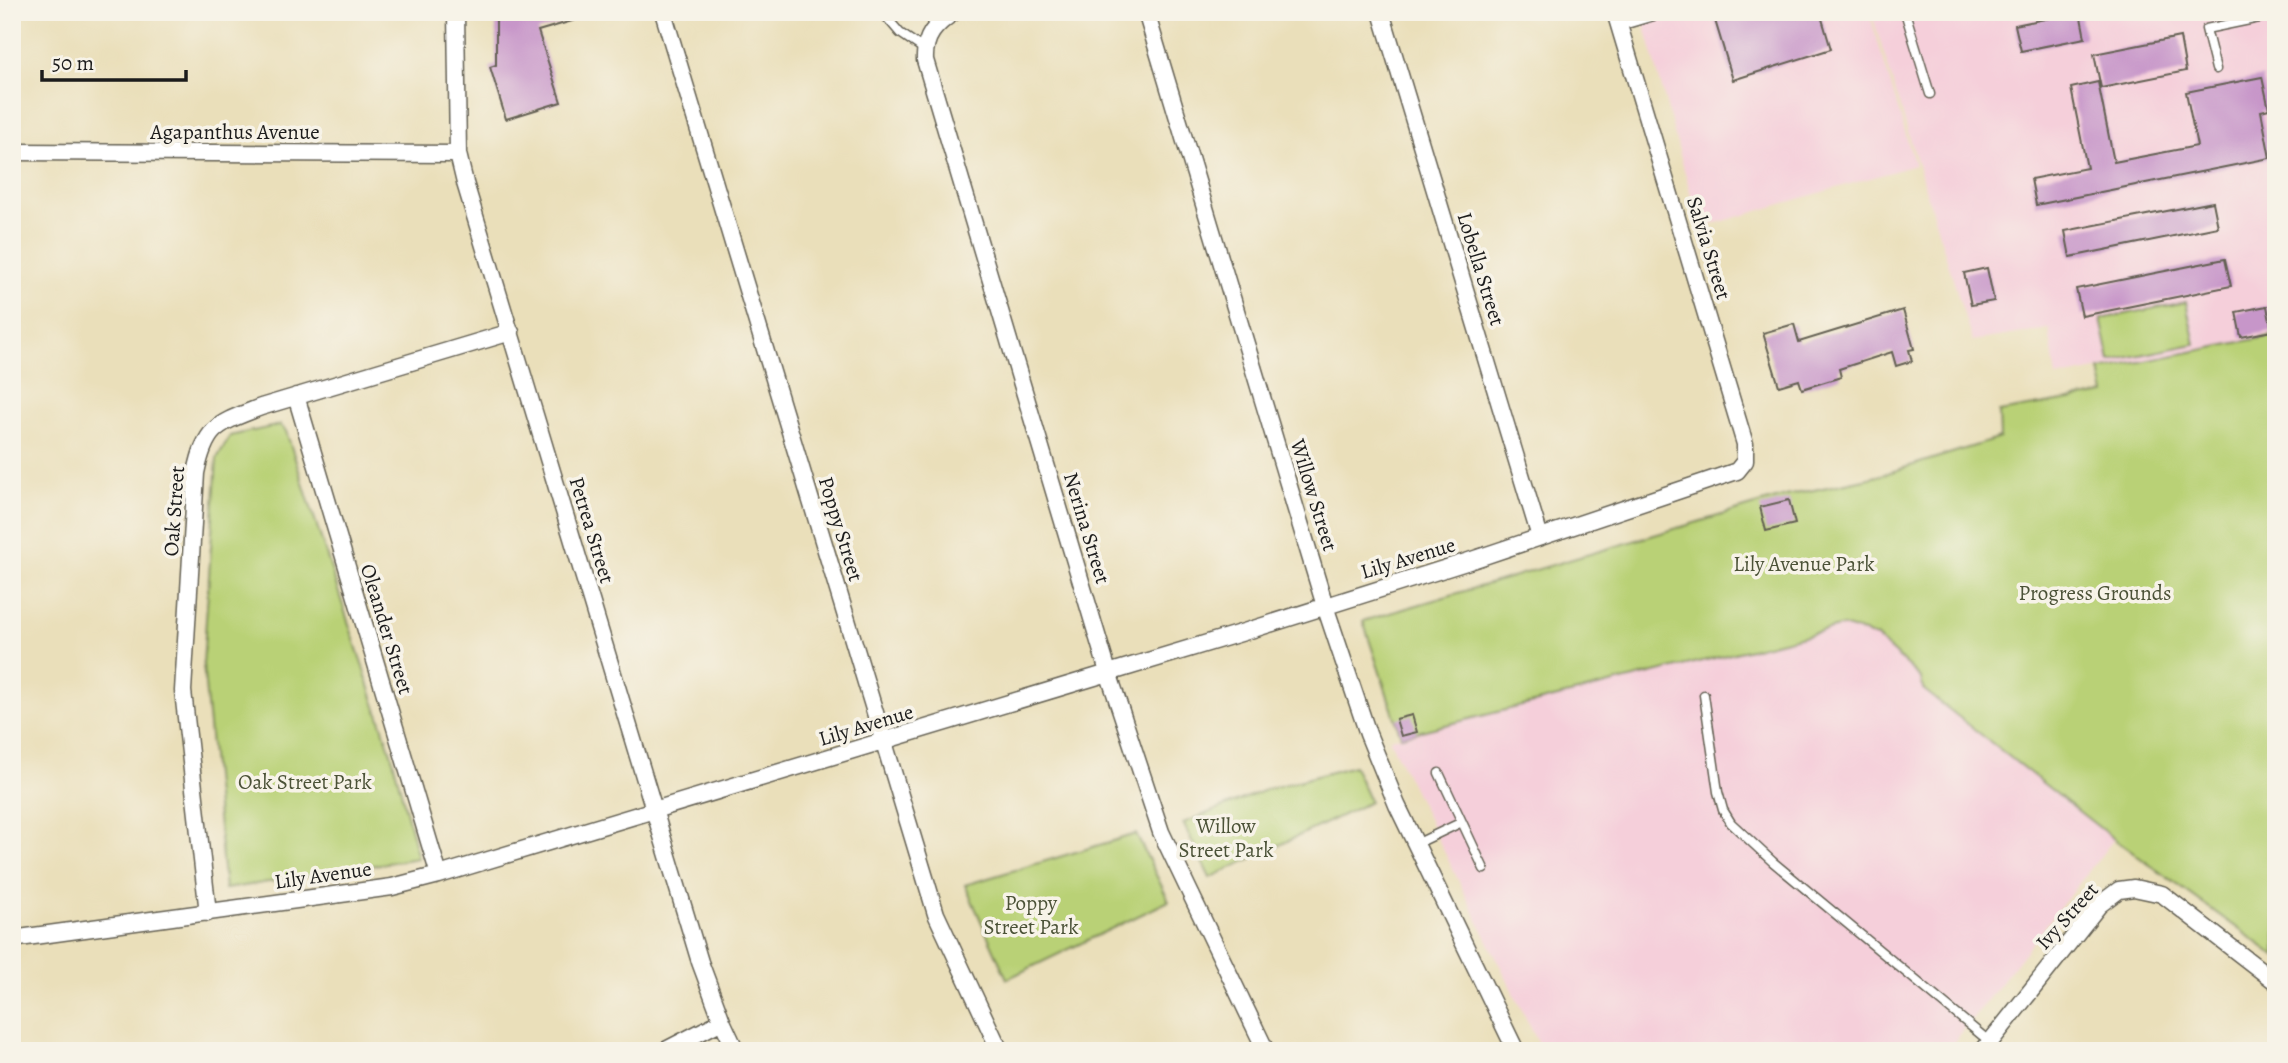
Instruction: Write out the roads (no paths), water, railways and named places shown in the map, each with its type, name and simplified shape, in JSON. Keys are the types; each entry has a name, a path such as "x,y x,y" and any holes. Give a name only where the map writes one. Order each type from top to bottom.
{"street":[{"name":"Petrea Street","path":"456,12 458,154 477,226 700,962 736,1051"},
{"name":"Poppy Street","path":"663,12 936,914 999,1051"},
{"path":"925,50 931,30 954,12"},
{"name":"Willow Street","path":"1146,12 1325,606 1380,766 1516,1051"},
{"name":"Lobella Street","path":"1381,12 1539,537"},
{"name":"Salvia Street","path":"1617,19 1745,444 1746,453 1741,468 1715,480"},
{"name":"Nerina Street","path":"925,50 929,75 1108,672 1161,832 1266,1051"},
{"name":"Agapanthus Avenue","path":"12,152 458,154"},
{"name":"Oak Street","path":"208,913 183,691 196,473 205,439 213,429 228,420 296,396 511,332"},
{"name":"Oleander Street","path":"296,396 439,875"},
{"name":"Lily Avenue","path":"12,939 392,887 439,875 1325,606 1715,480"},
{"name":"Ivy Street","path":"1987,1046 2099,905 2119,890 2134,888 2162,894 2276,982"},
{"path":"664,1051 722,1021"}],"lane":[{"path":"882,12 901,33 925,50"},
{"path":"1617,19 1667,12"},
{"path":"1905,12 1930,94"},
{"path":"2216,69 2206,29 2264,17 2271,12"},
{"path":"1704,695 1718,792 1723,810 1731,823 1987,1046"},
{"path":"1439,773 1484,869"},
{"path":"1416,844 1462,822"}],"park label":[{"name":"Lily Avenue Park","path":"1804,564"},
{"name":"Progress Grounds","path":"2095,593"},
{"name":"Oak Street Park","path":"305,782"},
{"name":"Willow Street Park","path":"1226,838"},
{"name":"Poppy Street Park","path":"1031,915"}]}
